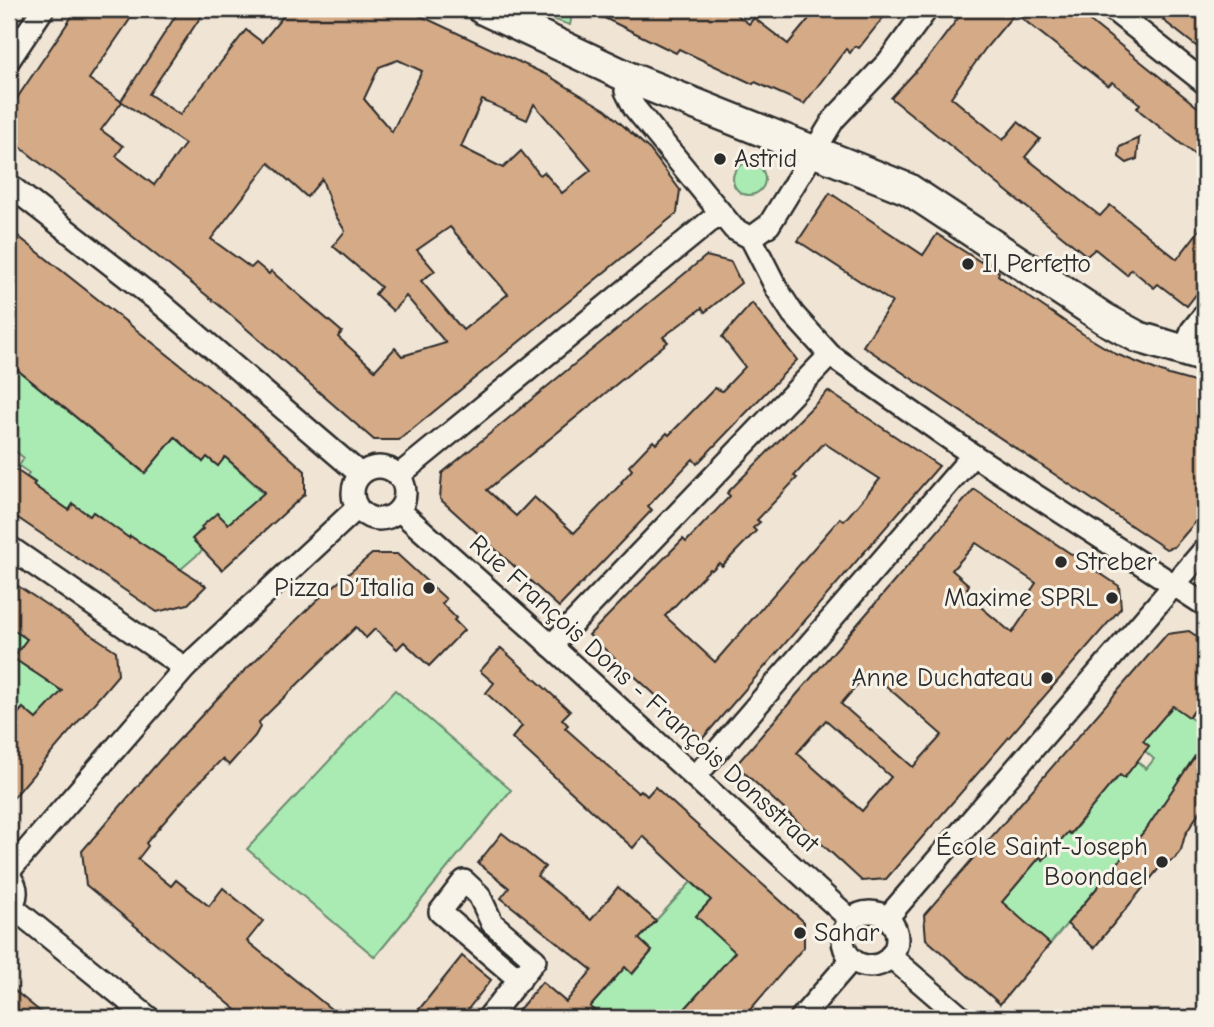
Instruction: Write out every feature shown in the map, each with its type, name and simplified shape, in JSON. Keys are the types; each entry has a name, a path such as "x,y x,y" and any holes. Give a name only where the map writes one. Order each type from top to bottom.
{"street":[{"path":"9,60 43,9"},
{"path":"482,9 630,78 908,189 1105,319 1138,337 1195,355 1192,330 1205,314"},
{"path":"751,237 769,225 834,119 888,62 928,9"},
{"path":"1112,9 1138,17 1205,83"},
{"path":"630,78 626,91 634,107 734,229 751,237 777,289 830,355 973,454 1205,605"},
{"path":"9,185 159,302 360,474"},
{"path":"398,476 720,213"},
{"path":"551,646 830,355"},
{"path":"695,777 973,454"},
{"path":"380,467 387,468 398,476 405,496 399,510 385,519 377,519 363,514 357,508 353,487 360,474 380,467"},
{"path":"9,871 185,668 357,508"},
{"name":"Rue François Dons - François Donsstraat","path":"399,510 851,920"},
{"path":"9,547 185,668"},
{"path":"887,918 1205,549"},
{"path":"9,877 16,889 16,898 10,907 149,1018"},
{"path":"488,1018 520,979 535,960 492,923 479,895 464,881 440,912 520,979"},
{"path":"869,912 887,918 894,926 897,936 890,956 872,965 852,959 843,940 845,929 851,920 869,912"},
{"path":"890,956 962,1018"},
{"path":"801,1018 852,959"}],"green space":[{"path":"522,9 573,9 570,25"},
{"path":"749,163 760,168 765,179 760,190 749,195 738,190 733,179 738,168"},
{"path":"9,363 144,473 186,425 203,462 207,457 218,466 225,457 271,500 252,516 245,509 228,524 217,513 193,538 203,550 181,569 130,536 122,548 110,524 93,512 90,516 67,513 33,485 35,482 27,477 29,473 19,466 24,458 9,446"},
{"path":"9,627 27,639 14,658 32,671 66,683 59,690 61,693 36,720 23,708 9,721"},
{"path":"1178,689 1186,715 1193,720 1201,710 1205,714 1205,741 1147,828 1050,944 993,895 1037,855 1043,860 1065,830 1071,834 1085,817 1097,770 1113,784 1120,775 1124,778 1137,761 1146,769 1154,759 1145,751 1149,746 1143,741 1155,727 1147,721"},
{"path":"395,690 511,790 375,957 247,849"},
{"path":"691,882 711,900 696,916 757,948 700,992 679,1015 676,1013 672,1018 603,1018 590,1007 625,967 633,974 652,951 639,939"}],"building":[{"path":"77,9 137,9 89,79 122,102 101,130 123,146 116,156 154,185 185,144 121,101 180,9 206,9 149,94 180,115 246,30 262,42 289,9 406,9 547,75 606,110 650,150 680,190 677,213 399,440 374,440 225,310 10,139 9,110","holes":["398,60 422,71 392,132 364,99 379,67","482,100 527,120 534,104 591,170 562,193 544,172 540,175 521,151 503,168 461,147","269,163 307,197 322,179 333,211 345,231 333,246 381,287 375,294 393,311 406,296 446,343 402,356 395,348 375,370 338,337 342,332 271,271 269,274 256,263 251,268 211,239","450,227 508,294 463,330 421,281 435,271 417,250"]},
{"path":"586,9 729,9 749,24 754,18 788,44 817,9 890,9 859,48 855,46 850,53 846,49 804,104 755,82 753,84 679,49 676,53"},
{"path":"965,9 1075,9 1205,113 1205,163 1141,112 1137,108 1140,104 1112,82 1108,86 1015,13 951,97 1003,140 1018,122 1040,139 1025,157 1100,216 1110,205 1177,259 1205,223 1205,283 1187,306 1158,284 1154,288 1131,269 1127,275 1095,249 1087,256 891,98 928,58"},
{"path":"1172,9 1205,9 1205,53 1163,20"},
{"path":"1139,138 1137,159 1127,163 1119,157 1120,147"},
{"path":"830,193 923,255 937,234 981,262 982,260 1013,286 1116,354 1169,375 1205,385 1205,511 1174,547 1166,549 863,346 892,302 798,241"},
{"path":"9,229 230,404 305,471 305,494 222,570 192,539 217,513 228,524 265,492 225,457 218,466 207,457 203,462 175,437 145,473 9,363"},
{"path":"706,256 731,262 741,283 705,312 702,308 663,337 668,342 487,490 516,516 534,497 574,533 622,483 632,470 629,466 653,441 656,444 667,433 669,435 715,388 722,391 745,367 722,337 752,303 797,360 697,464 693,459 648,506 652,510 559,607 440,499 442,473"},
{"path":"828,391 939,466 703,738 589,635 683,539 686,542 730,496 727,493","holes":["824,443 880,479 844,521 840,518 715,662 665,616 710,569 719,563 722,566 756,531 753,528 760,522 757,520 797,478 794,476"]},
{"path":"9,465 69,510 73,504 90,516 93,512 206,586 188,604 157,612 9,512"},
{"path":"974,489 1119,586 1121,608 886,879 862,881 736,765","holes":["976,543 1036,583 1027,597 1033,602 1012,633 975,602 978,598 967,588 969,585 952,570","869,671 942,735 913,767 841,704","826,720 891,777 862,811 797,753"]},
{"path":"372,554 397,554 446,599 442,604 464,630 429,666 404,642 397,649 375,629 366,638 356,627 259,722 260,727 255,736 229,765 222,759 188,794 146,843 148,846 138,859 171,886 176,880 209,906 223,888 263,921 247,941 342,1018 246,1018 86,885 82,851 160,760 229,686 316,601"},
{"path":"9,580 116,651 118,675 9,803 9,724 23,708 36,719 62,691 13,658 27,639 9,627"},
{"path":"1189,631 1205,642 1205,698 1189,717 1173,706 1143,741 1149,746 1124,778 1120,775 1112,783 1070,834 1068,832 1043,860 1040,857 1002,902 1050,944 1000,1004 926,939 924,915 1167,634"},
{"path":"501,648 570,711 562,719 568,725 565,728 638,793 641,790 647,796 655,787 804,922 804,947 743,1018 677,1018 735,952 696,916 711,900 643,836 633,848 512,738 522,726 486,693 494,683 480,671"},
{"path":"1205,741 1205,803 1185,835 1181,850 1175,858 1160,867 1094,948 1067,924 1147,828"},
{"path":"502,833 545,867 537,876 591,920 618,887 656,921 639,939 652,951 632,974 625,967 590,1007 603,1018 512,1018 542,982 566,1002 592,970 501,898 509,888 478,863"},
{"path":"462,956 491,980 461,1018 412,1018"},
{"path":"9,986 48,1018 9,1018"}],"place":[{"name":"Astrid","path":"720,159"},
{"name":"Il Perfetto","path":"968,264"},
{"name":"Streber","path":"1061,562"},
{"name":"Pizza D’Italia","path":"429,588"},
{"name":"Maxime SPRL","path":"1112,598"},
{"name":"Anne Duchateau","path":"1047,678"},
{"name":"École Saint-Joseph Boondael","path":"1162,862"},
{"name":"Sahar","path":"800,933"}]}
